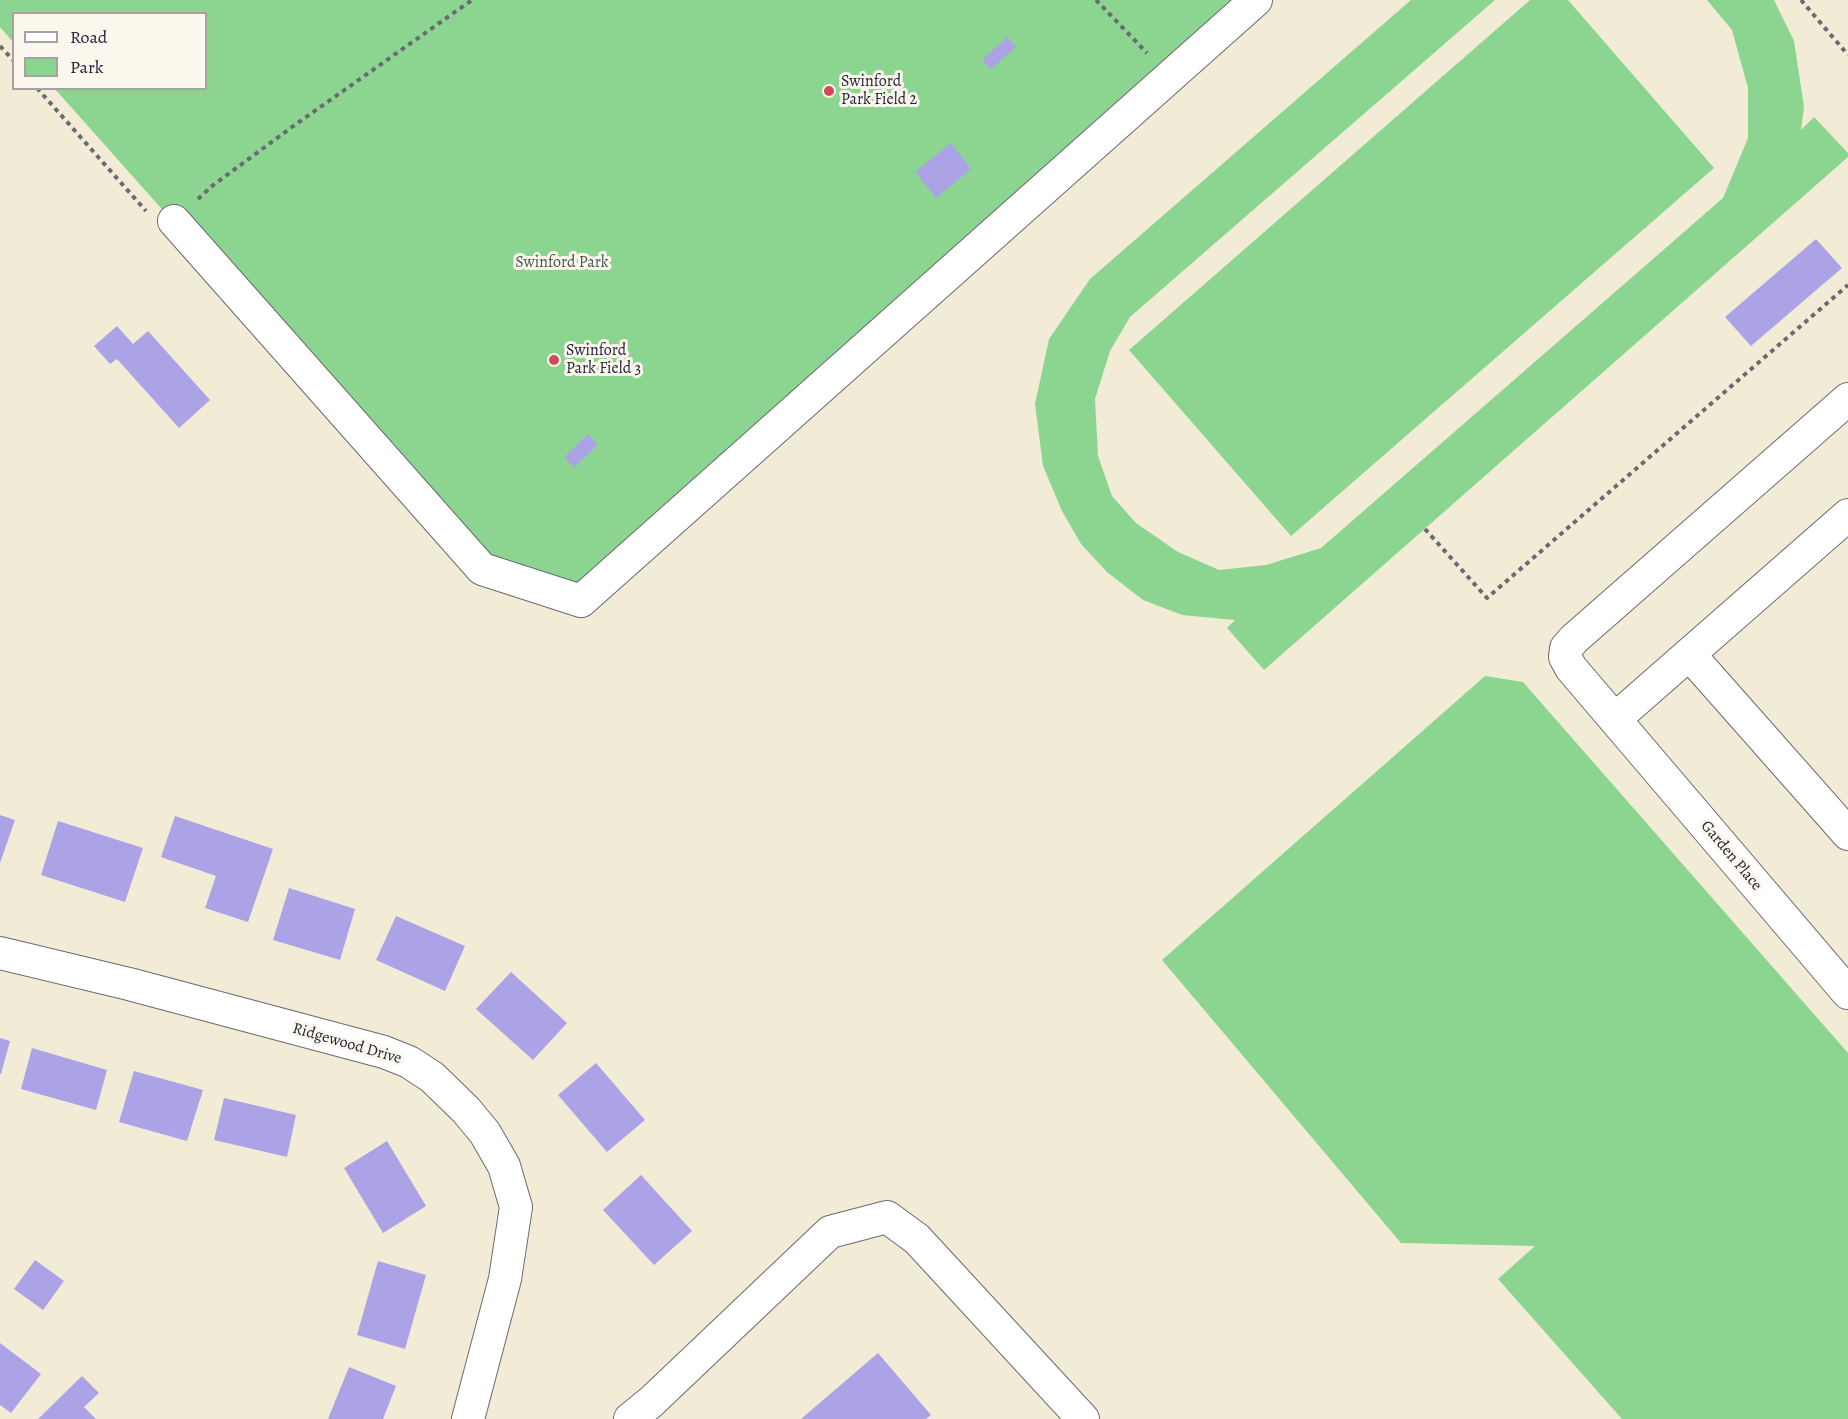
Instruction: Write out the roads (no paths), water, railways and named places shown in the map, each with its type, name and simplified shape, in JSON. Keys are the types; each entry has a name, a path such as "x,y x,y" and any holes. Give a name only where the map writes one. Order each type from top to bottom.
{"street":[{"path":"174,221 482,569 581,600 1256,0"},
{"name":"Garden Place","path":"1848,399 1566,648 1565,657 1571,668 1848,993"},
{"path":"1615,719 1848,515"},
{"path":"1689,654 1848,834"},
{"name":"Ridgewood Drive","path":"0,953 129,984 384,1052 409,1062 432,1077 485,1133 504,1167 516,1207 505,1279 468,1419"},
{"path":"630,1419 651,1402 830,1232 887,1217 917,1239 1083,1419"}],"place":[{"name":"Swinford Park Field 2","path":"829,91"},
{"name":"Swinford Park Field 3","path":"554,360"}],"park label":[{"name":"Swinford Park","path":"562,263"}]}
